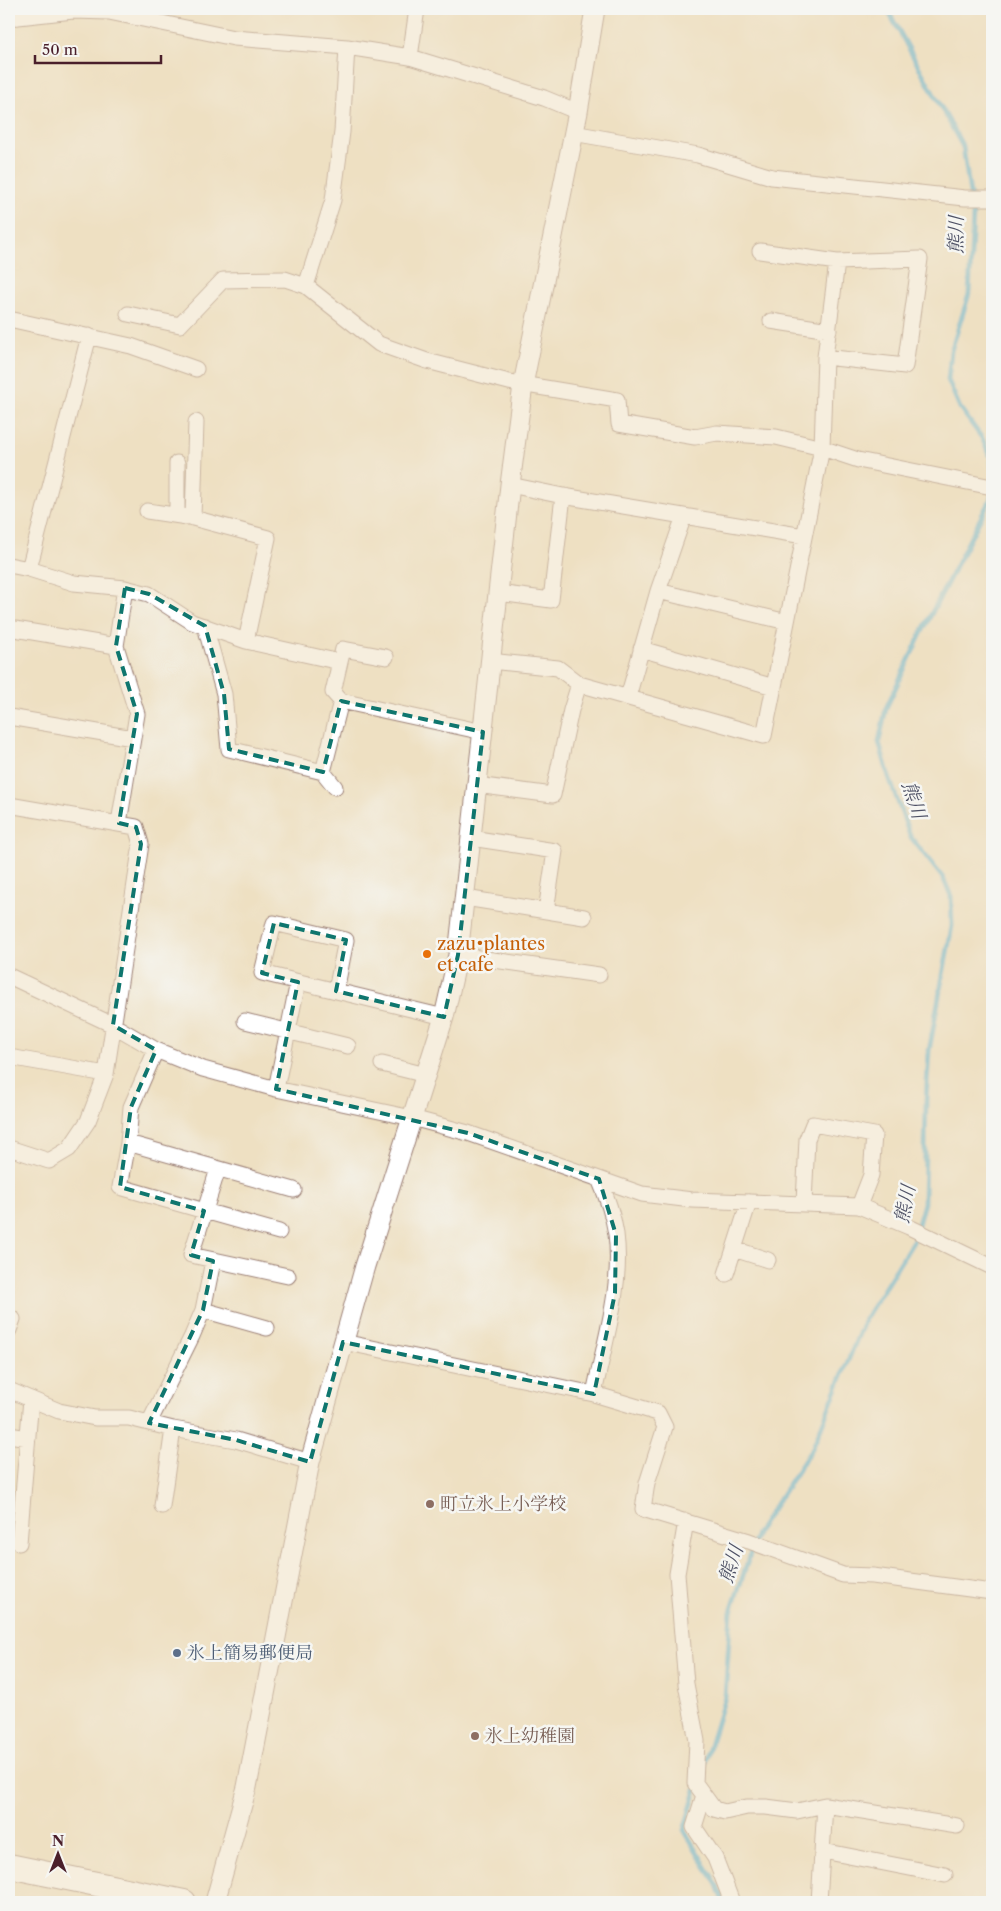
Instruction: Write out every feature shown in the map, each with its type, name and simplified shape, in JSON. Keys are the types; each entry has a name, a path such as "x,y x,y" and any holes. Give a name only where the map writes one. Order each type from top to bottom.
{"main road":[{"path":"9,1866 184,1902"}],"street":[{"path":"410,57 417,9"},
{"path":"215,1902 247,1787 310,1462 365,1266 444,1016 458,955 510,485 523,385 578,112 595,9"},
{"path":"9,18 73,10 109,12 234,38 347,47 410,57 544,98 578,112"},
{"path":"306,286 333,200 342,132 347,47"},
{"path":"573,133 698,155 772,177 978,198"},
{"path":"760,251 837,262 920,259 905,366 825,357"},
{"path":"490,661 558,668 579,684 764,736 822,448 825,357 837,262"},
{"path":"128,314 180,325 223,280 285,279 306,286 379,344 428,361 523,385 617,400 619,424 695,437 717,433 776,437 822,448 858,460 990,486"},
{"path":"9,319 131,346 196,369"},
{"path":"771,321 829,330"},
{"path":"29,569 89,336"},
{"path":"193,518 196,422"},
{"path":"177,463 177,515"},
{"path":"510,485 563,496 804,536"},
{"path":"498,593 551,600 563,496"},
{"path":"147,511 193,518 268,538 246,640"},
{"path":"628,697 658,591 684,516"},
{"path":"9,565 74,583 125,588 149,594 192,622 246,640 340,662"},
{"path":"119,823 137,714 116,646 125,588"},
{"path":"658,591 787,622"},
{"path":"205,626 224,694 229,749 323,772 335,787"},
{"path":"9,628 116,646"},
{"path":"386,657 343,649 333,692 341,700 483,732"},
{"path":"641,649 774,687"},
{"path":"476,785 553,794 571,710 579,684"},
{"path":"323,772 341,700"},
{"path":"9,717 133,738"},
{"path":"9,805 136,827 142,844 106,1074 88,1120 70,1149 49,1161 9,1148"},
{"path":"470,838 555,851 546,911"},
{"path":"464,898 584,917"},
{"path":"336,991 346,940 274,923 262,973 336,991 444,1016"},
{"path":"458,955 599,975"},
{"path":"9,976 114,1025 156,1050 203,1070 276,1089 468,1132 642,1194 692,1200 859,1206 909,1226 923,1235 992,1267"},
{"path":"276,1089 298,982"},
{"path":"244,1021 348,1046"},
{"path":"156,1050 131,1107 128,1142 120,1187 280,1232"},
{"path":"9,1057 106,1074"},
{"path":"382,1064 426,1075"},
{"path":"804,1203 807,1139 814,1124 874,1135 871,1175 859,1206"},
{"path":"128,1142 294,1190"},
{"path":"218,1169 190,1255 288,1276"},
{"path":"594,1394 615,1293 617,1262 616,1235 608,1200 599,1179"},
{"path":"726,1274 749,1202"},
{"path":"734,1248 768,1260"},
{"path":"149,1423 203,1310 214,1261"},
{"path":"203,1310 267,1328"},
{"path":"343,1342 594,1394 658,1413 665,1427 647,1483 643,1509 755,1542 843,1575 873,1576 992,1592"},
{"path":"9,1390 60,1411 95,1418 129,1418 173,1429 236,1440 310,1462"},
{"path":"19,1543 15,1508 28,1438 31,1399"},
{"path":"162,1506 173,1429"},
{"path":"9,1434 28,1438"},
{"path":"686,1521 677,1574 686,1684 697,1741 695,1783 714,1809 726,1812 746,1807 766,1807 797,1811 825,1805 957,1826"},
{"path":"704,1795 694,1827 715,1858 732,1902"},
{"path":"819,1902 825,1805"},
{"path":"822,1852 945,1876"}],"highlighted area":[{"path":"125,588 149,594 205,626 224,694 229,749 323,772 341,701 483,732 458,955 444,1017 336,991 346,940 274,923 262,973 298,982 276,1089 468,1133 599,1179 616,1235 615,1293 594,1394 343,1342 310,1462 236,1440 149,1423 203,1310 213,1261 191,1255 204,1211 120,1187 131,1107 156,1050 113,1025 141,844 136,827 119,823 137,714 116,646"}],"waterway":[{"name":"熊川","path":"887,9 963,147 973,214 969,294 951,351 948,380 960,408 982,438 991,458 992,469"},
{"name":"熊川","path":"702,1772 725,1697 731,1612 757,1533 813,1447 865,1319 913,1242 924,1203 929,1051 952,926 951,896 943,878 910,836 879,742 886,708 922,632 992,496"},
{"name":"熊川","path":"696,1790 684,1830 717,1885 723,1902"}],"place":[{"name":"zazu•plantes et cafe","path":"427,954"},
{"name":"町立氷上小学校","path":"430,1504"},
{"name":"氷上簡易郵便局","path":"177,1653"},
{"name":"氷上幼稚園","path":"475,1736"}]}
